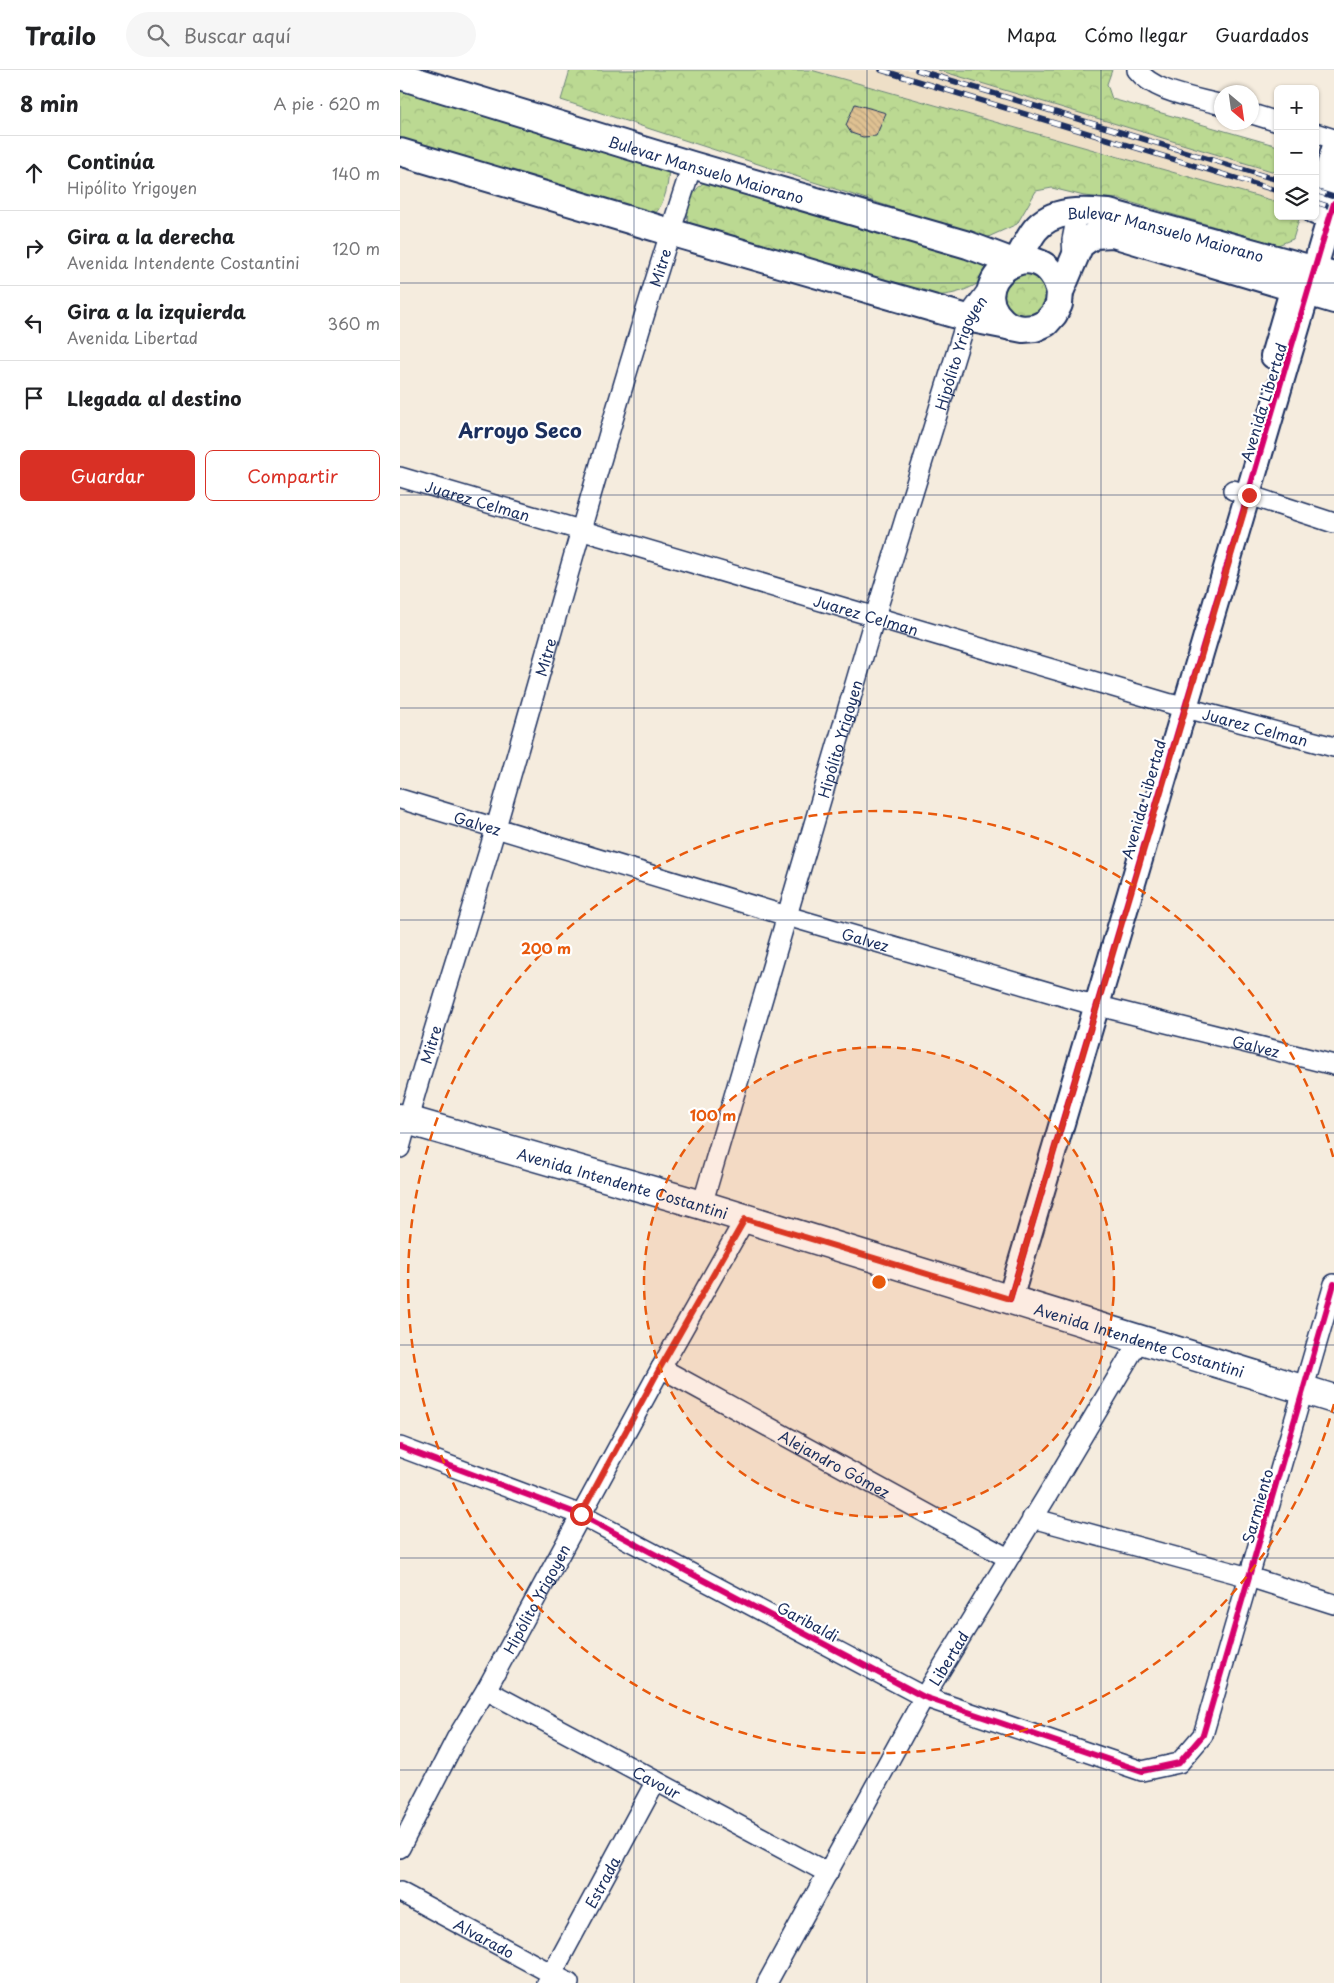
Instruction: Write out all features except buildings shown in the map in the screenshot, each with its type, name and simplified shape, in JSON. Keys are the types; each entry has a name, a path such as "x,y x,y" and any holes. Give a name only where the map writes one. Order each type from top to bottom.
{"main road":[{"name":"Bulevar Mansuelo Maiorano","path":"400,76 981,250 1015,262"},
{"name":"Bulevar Mansuelo Maiorano","path":"400,152 968,318 1029,330 1046,323 1054,314 1059,304 1060,292 1080,245 1094,236 1113,234 1310,278"},
{"name":"Bulevar Mansuelo Maiorano","path":"1015,262 1036,229 1046,222 1064,213 1078,210 1109,213 1310,278 1334,300"},
{"path":"981,250 1009,246 1036,229"},
{"name":"Bulevar Mansuelo Maiorano","path":"994,281 1001,270 1015,262 1029,260 1045,267 1057,280 1060,292"},
{"path":"994,281 990,297 993,307 1002,321 1011,327"},
{"name":"Avenida Intendente Costantini","path":"404,1119 702,1205 1334,1399"}],"street":[{"path":"1141,74 1161,88 1214,103"},
{"path":"1259,116 1274,121"},
{"path":"1319,134 1334,139"},
{"path":"1319,199 1334,150"},
{"name":"Mitre","path":"400,1148 404,1119 495,829 580,528 692,165"},
{"name":"Avenida Libertad","path":"1004,1297 1241,493 1334,203"},
{"path":"1073,261 1072,240 1078,210"},
{"name":"Avenida Libertad","path":"1310,278 1314,220"},
{"name":"Hipólito Yrigoyen","path":"702,1205 875,616 968,318 994,281"},
{"name":"Juarez Celman","path":"400,477 580,528 1178,706 1334,747"},
{"path":"1241,493 1334,523"},
{"name":"Galvez","path":"400,799 787,916 1090,1004 1334,1065"},
{"name":"Hipólito Yrigoyen","path":"400,1848 456,1740 486,1690 660,1368 745,1219"},
{"name":"Sarmiento","path":"1203,1735 1334,1284"},
{"name":"Libertad","path":"767,1983 924,1698 1140,1339"},
{"name":"Alejandro Gómez","path":"660,1368 1008,1558"},
{"name":"Garibaldi","path":"400,1447 581,1514 924,1698 1142,1771 1179,1763 1203,1735"},
{"path":"1032,1518 1249,1577 1334,1604"},
{"name":"Cavour","path":"486,1690 828,1873"},
{"name":"Estrada","path":"550,1978 656,1781"},
{"name":"Alvarado","path":"400,1892 550,1978 569,1983"}],"shaded area":[{"path":"812,70 938,70 1274,172 1274,201"}],"green space":[{"path":"570,70 811,70 1274,201 1274,220 1299,220 1293,239 1278,245 1119,199 1084,196 1052,188 1036,191 1017,224 986,238 561,100"},
{"path":"938,70 1112,70 1107,84 1112,99 1214,128 1214,130 1221,130 1274,145 1274,172"},
{"path":"400,88 668,166 664,199 654,215 400,146"},
{"path":"705,181 981,258 985,268 982,281 967,289 953,293 922,296 688,224 689,205 696,190"},
{"path":"1016,273 1038,273 1051,299 1031,319 1010,313 1005,301 1005,287"}],"railway":[{"path":"881,70 1274,190"},
{"path":"917,70 1274,179"},
{"path":"1319,192 1334,197"},
{"path":"1319,203 1334,208"}],"cycle path":[{"path":"1010,1299 1334,203"},
{"path":"400,1447 581,1515 924,1697 1142,1771 1179,1763 1203,1735 1334,1284"}],"district":[{"name":"Arroyo Seco","path":"520,430"}],"route":[{"path":"581,1514 660,1368 745,1219 1010,1299 1249,495"}]}
